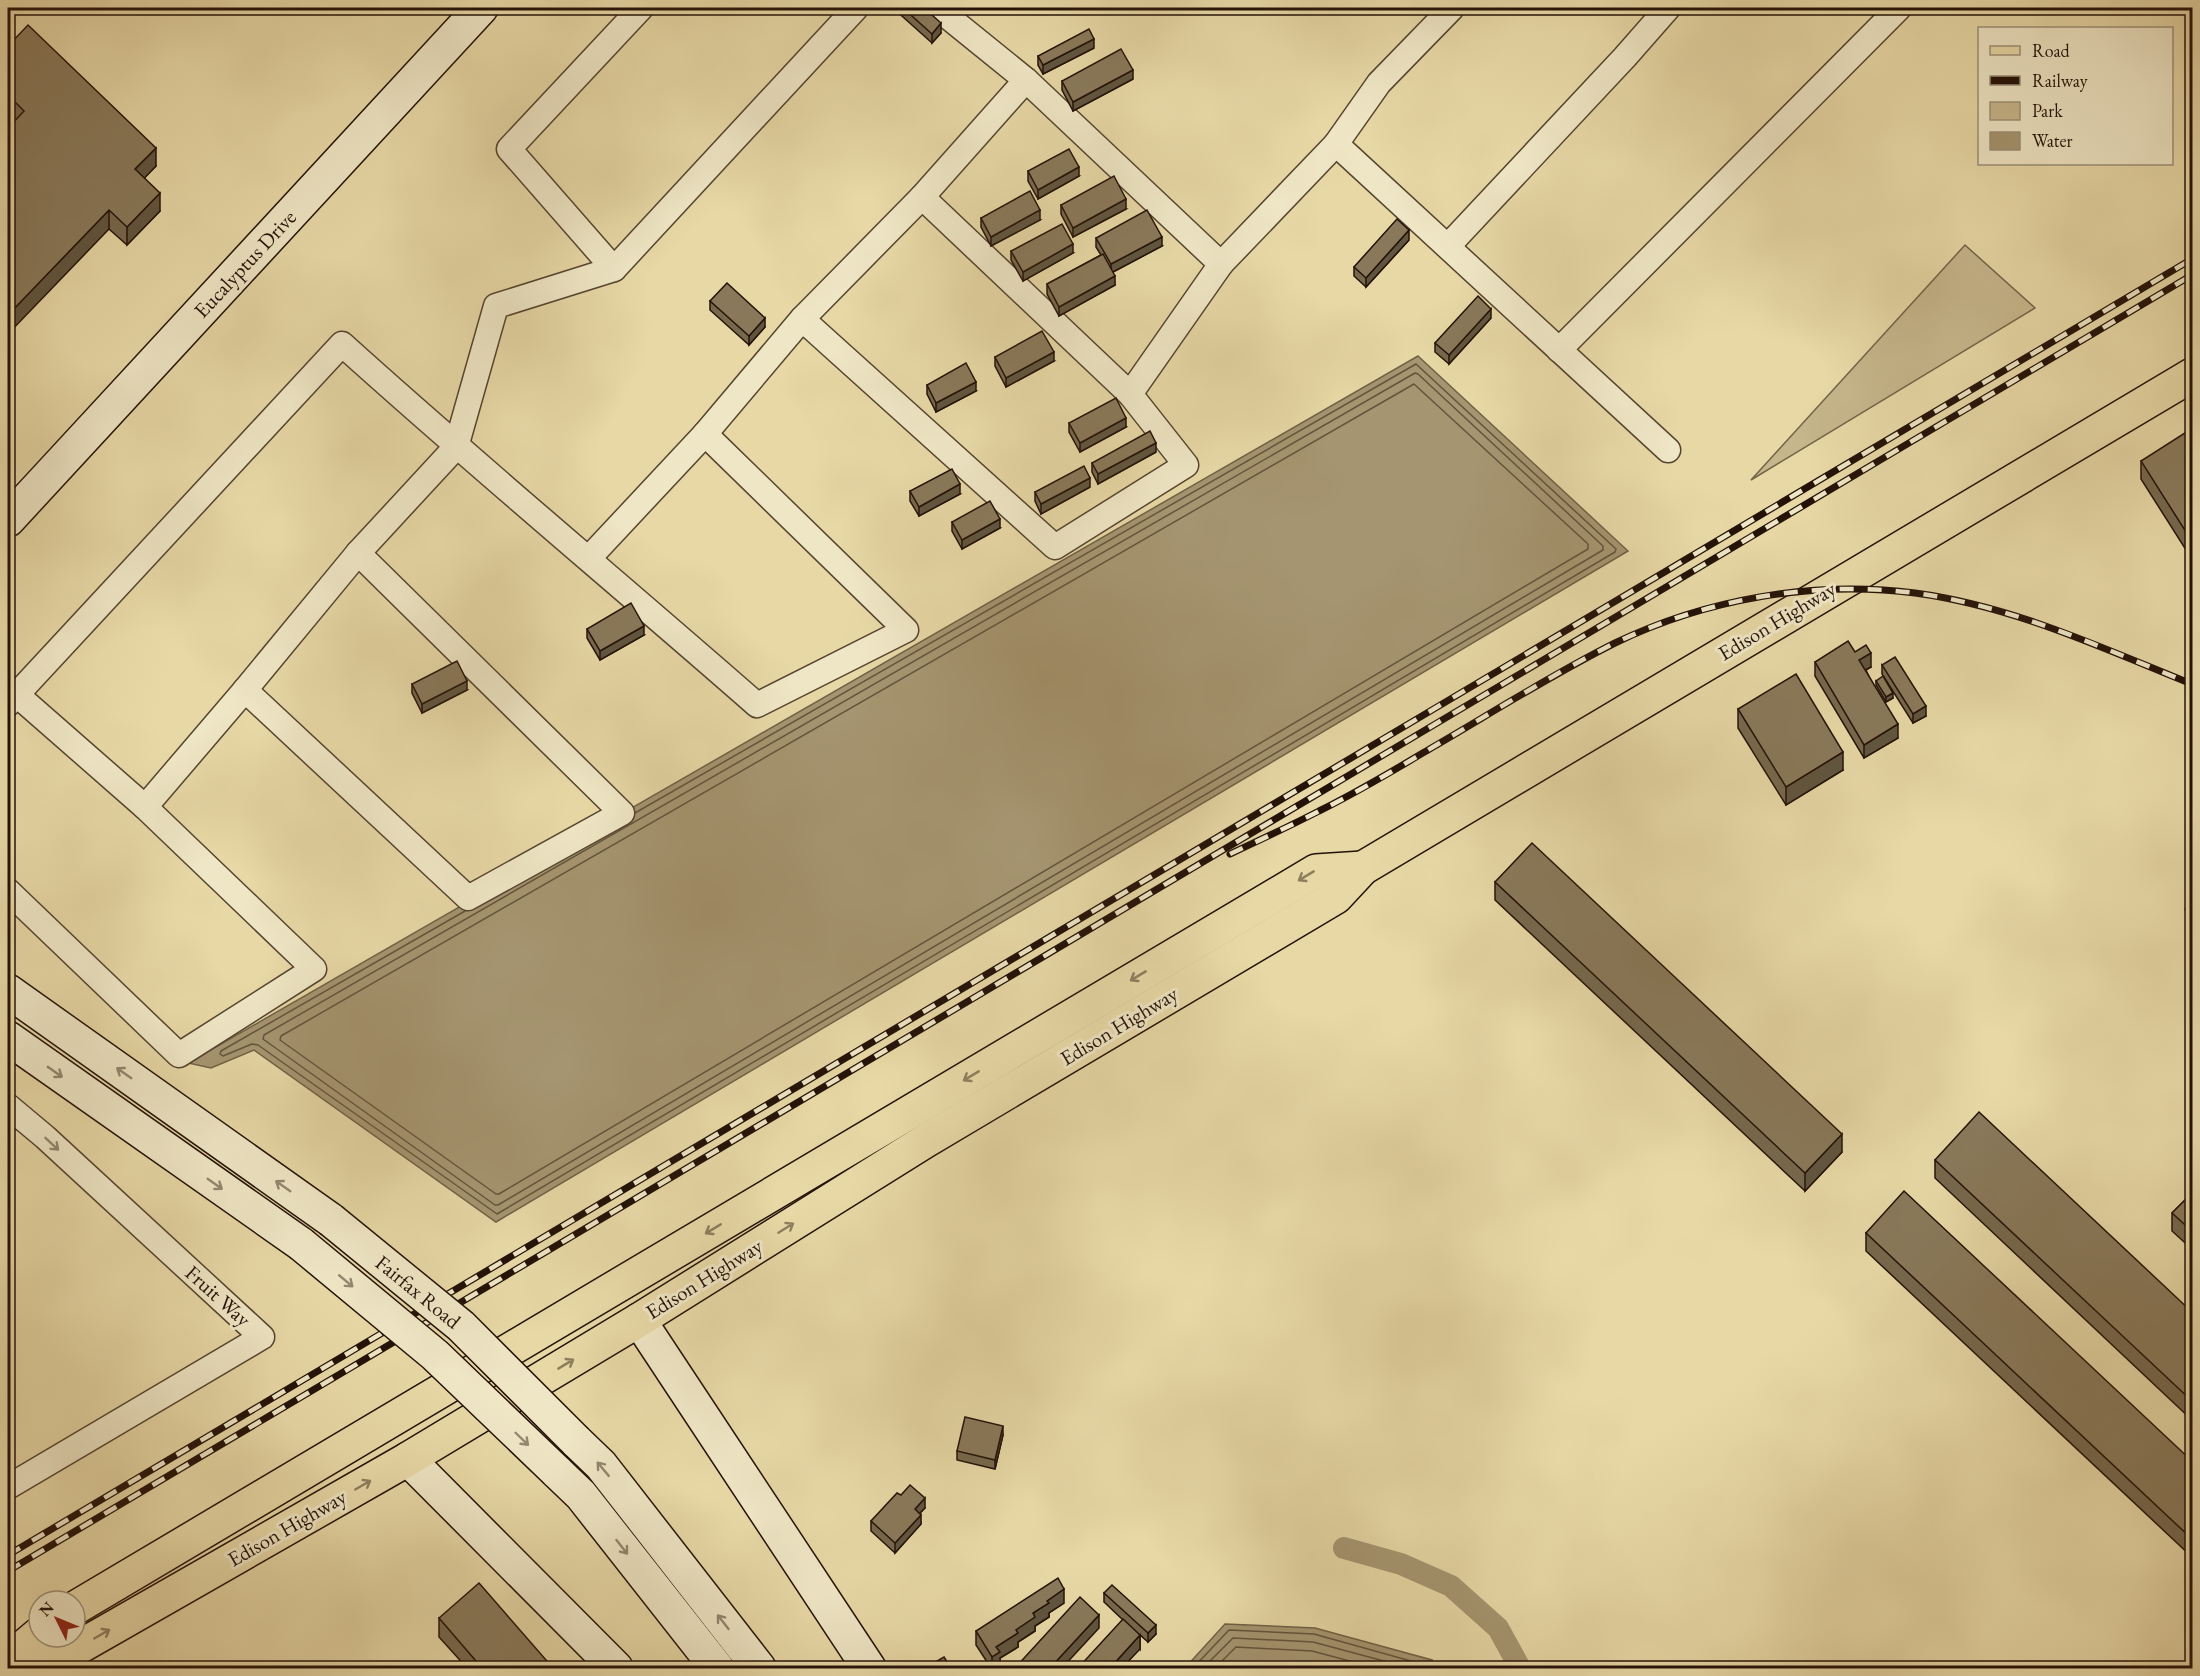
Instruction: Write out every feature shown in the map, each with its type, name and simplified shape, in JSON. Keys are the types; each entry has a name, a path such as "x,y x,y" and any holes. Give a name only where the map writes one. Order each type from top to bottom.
{"main road":[{"name":"Eucalyptus Drive","path":"8,520 481,8"},
{"name":"Edison Highway","path":"31,1668 67,1654 408,1459 639,1320 927,1140 1336,897 1363,868 2193,375"},
{"name":"Edison Highway","path":"87,1601 1316,871 1363,868"},
{"name":"Fairfax Road","path":"8,991 331,1220 461,1326 601,1465 759,1668"},
{"name":"Fairfax Road","path":"8,1038 301,1244 435,1355 582,1495 717,1668"},
{"path":"639,1320 869,1668"},
{"path":"408,1459 616,1668"},
{"path":"8,1660 27,1644"}],"street":[{"path":"614,268 509,148 641,8"},
{"path":"145,807 358,553 456,447 496,306 614,268 856,8"},
{"path":"937,8 1026,80 1221,264"},
{"path":"1130,394 1221,264 1336,144 1379,83 1452,8"},
{"path":"1448,246 1617,66 1668,8"},
{"path":"1559,350 1899,8"},
{"path":"589,558 705,434 802,319 922,196 1026,80"},
{"path":"1336,144 1668,450"},
{"path":"802,319 1056,547 1186,465 1130,394 922,196"},
{"path":"8,891 180,1055 314,969 145,807 12,699 342,344 456,447 589,558 757,705 906,630 705,434"},
{"path":"245,690 468,898 622,813 358,553"},
{"name":"Fruit Way","path":"8,1106 45,1137 262,1336 8,1487"}],"green space":[{"path":"1965,245 2035,308 1751,480"}],"water":[{"path":"1418,356 1628,551 496,1222 254,1050 211,1068 188,1063"},
{"path":"2192,871 2192,918 2185,910"},
{"path":"1225,1624 1315,1628 1432,1660 1424,1668 1185,1668"}],"building":[{"path":"903,8 924,8 941,23 932,34"},
{"path":"28,25 156,148 135,169 160,193 127,227 109,210 8,315 8,128 24,111 8,95 8,46"},
{"path":"1089,29 1094,39 1043,65 1038,56"},
{"path":"1121,49 1133,70 1073,102 1062,81"},
{"path":"1069,149 1079,167 1038,190 1028,171"},
{"path":"1114,176 1126,199 1073,228 1061,205"},
{"path":"1030,191 1040,210 991,237 981,218"},
{"path":"1147,210 1162,237 1111,264 1096,238"},
{"path":"1397,219 1409,230 1366,278 1354,267"},
{"path":"1062,224 1073,244 1023,272 1011,251"},
{"path":"1103,254 1115,276 1059,307 1047,284"},
{"path":"727,283 765,318 749,336 710,301"},
{"path":"1478,296 1491,309 1449,355 1435,343"},
{"path":"1042,331 1054,352 1006,378 995,357"},
{"path":"966,363 976,382 936,403 927,385"},
{"path":"1116,398 1126,418 1080,443 1069,423"},
{"path":"1150,431 1156,443 1098,474 1092,463"},
{"path":"2188,431 2193,437 2193,543 2141,461"},
{"path":"1084,466 1090,478 1041,504 1035,492"},
{"path":"952,469 960,484 919,507 910,491"},
{"path":"990,501 1000,519 962,540 952,522"},
{"path":"631,603 644,626 600,651 587,629"},
{"path":"1848,641 1855,652 1866,645 1871,653 1859,660 1898,724 1864,745 1815,662"},
{"path":"1895,657 1926,706 1913,714 1882,665"},
{"path":"457,661 467,681 422,704 412,684"},
{"path":"1796,674 1843,752 1786,787 1738,709"},
{"path":"1883,676 1893,693 1886,697 1876,681"},
{"path":"1532,843 1842,1134 1805,1173 1495,882"},
{"path":"1979,1112 2193,1313 2193,1402 1935,1160"},
{"path":"1904,1191 2193,1462 2193,1540 1866,1233"},
{"path":"2193,1192 2193,1232 2172,1213"},
{"path":"965,1417 1003,1426 995,1460 957,1451"},
{"path":"910,1485 925,1498 915,1509 921,1515 895,1543 871,1521 897,1493 901,1495"},
{"path":"1058,1578 1064,1589 1047,1601 1049,1603 1033,1613 1035,1617 1016,1630 1018,1633 996,1647 1000,1652 992,1657 976,1631"},
{"path":"479,1583 553,1668 482,1668 439,1618"},
{"path":"1112,1585 1156,1625 1148,1633 1104,1593"},
{"path":"1080,1597 1099,1615 1050,1668 1015,1668"},
{"path":"1123,1619 1140,1635 1110,1668 1078,1668"},
{"path":"944,1657 951,1668 925,1668"}],"waterway":[{"path":"1344,1548 1401,1564 1451,1586 1498,1628 1520,1668"}],"railway":[{"path":"8,1555 2192,259"},
{"path":"8,1571 2192,275"},
{"path":"1230,854 1334,804 1546,680 1615,643 1686,615 1723,604 1761,597 1838,589 1915,593 1951,599 2057,630 2192,684"}]}
